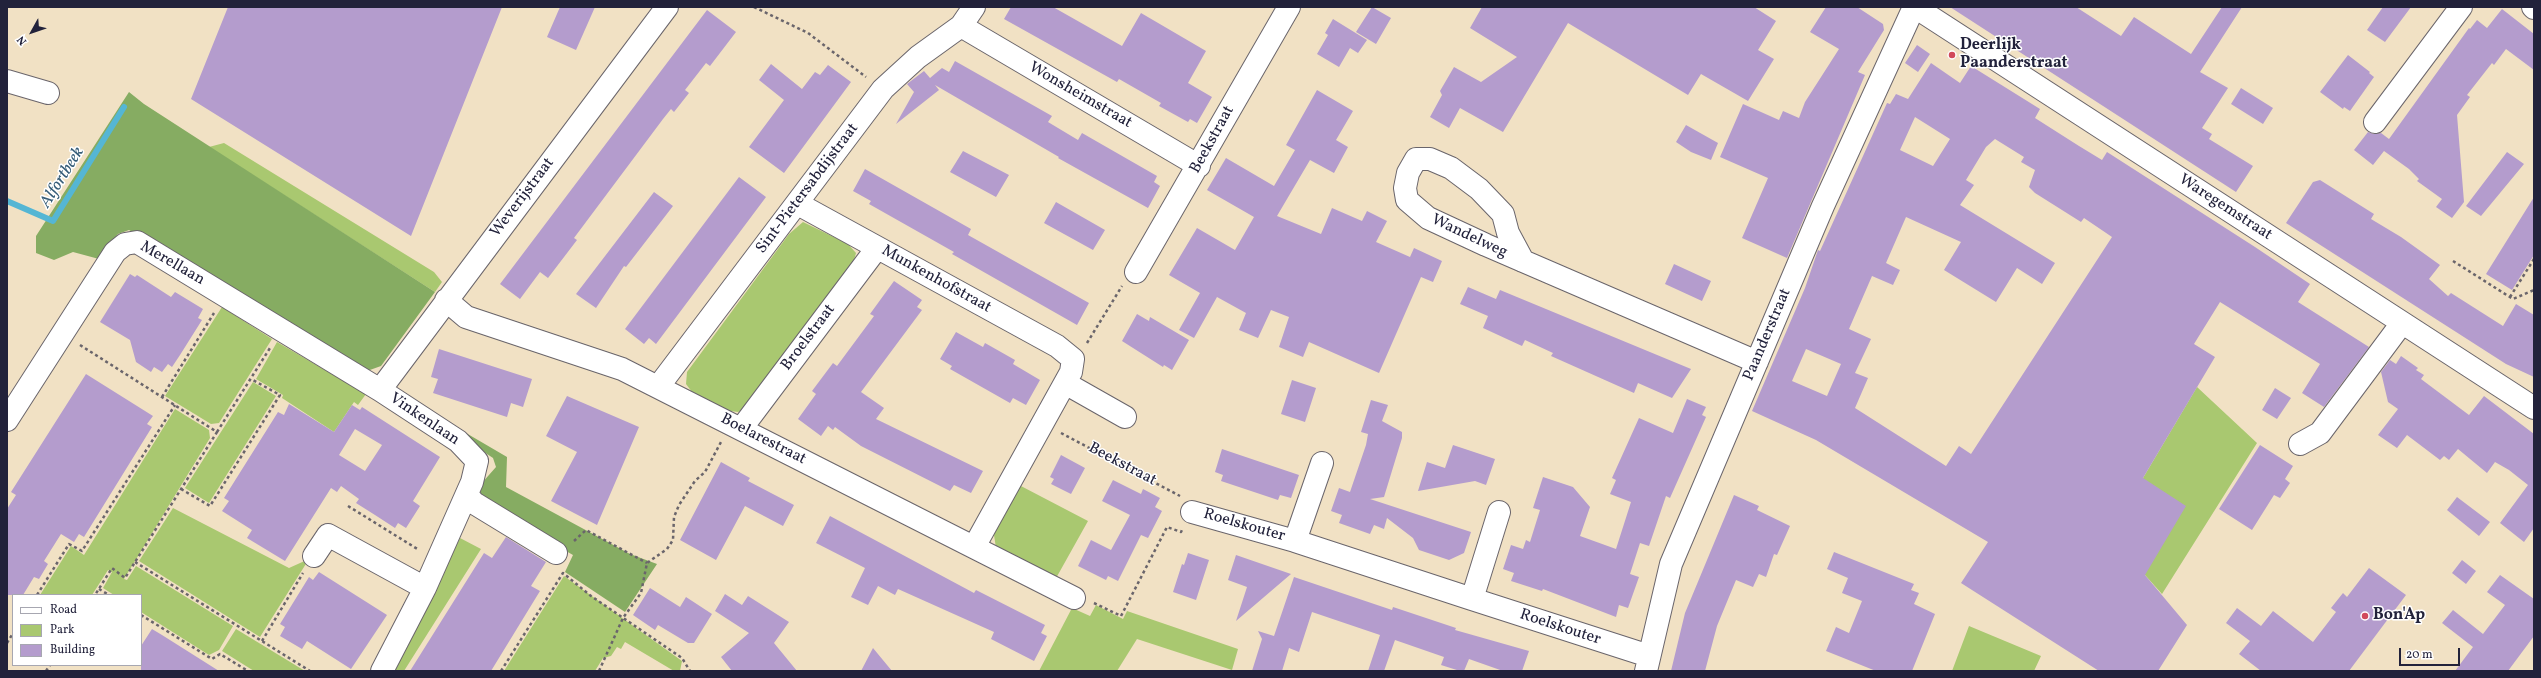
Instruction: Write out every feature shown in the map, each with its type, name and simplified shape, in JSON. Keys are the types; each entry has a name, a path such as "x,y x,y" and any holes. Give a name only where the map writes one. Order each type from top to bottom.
{"street":[{"name":"Weverijstraat","path":"380,390 667,7"},
{"name":"Sint-Pietersabdijstraat","path":"658,387 798,204 883,89 918,57 961,26 974,7"},
{"name":"Beekstraat","path":"1136,272 1199,166 1289,7"},
{"name":"Waregemstraat","path":"1915,7 2534,408"},
{"name":"Paanderstraat","path":"1647,664 1671,564 1823,206 1915,7"},
{"path":"2375,122 2461,7"},
{"name":"Wonsheimstraat","path":"961,26 1199,166"},
{"path":"7,81 48,94"},
{"name":"Wandelweg","path":"1523,262 1508,233 1503,214 1478,189 1451,168 1430,159 1416,159 1408,172 1405,188 1407,200 1428,218 1523,262 1757,362"},
{"name":"Munkenhofstraat","path":"798,204 1057,346 1073,359"},
{"name":"Merellaan","path":"7,420 115,252 125,244 137,242 152,249 225,296 380,390"},
{"name":"Broelstraat","path":"736,426 877,248"},
{"name":"Boelarestraat","path":"446,300 466,316 622,369 1074,598"},
{"path":"2300,444 2320,433 2402,323"},
{"path":"974,547 1071,372 1073,359"},
{"path":"1065,383 1125,417"},
{"name":"Vinkenlaan","path":"380,390 458,441 477,462 467,494 425,588 382,671"},
{"name":"Roelskouter","path":"1295,541 1322,463"},
{"path":"467,494 474,504 556,553"},
{"name":"Roelskouter","path":"1192,512 1295,541 1472,599 1647,664"},
{"path":"1472,599 1499,512"},
{"path":"314,556 328,535 425,588"}],"path":[{"path":"754,7 808,33 883,89"},
{"path":"2510,297 2534,259"},
{"path":"2453,261 2513,299 2534,290"},
{"path":"1073,359 1082,351 1128,277 1136,272"},
{"path":"162,397 225,296"},
{"path":"96,594 112,568 125,578 281,330"},
{"path":"62,334 217,432"},
{"path":"181,489 210,506 280,395 251,379"},
{"path":"38,594 69,544 82,551 175,405"},
{"name":"Beekstraat","path":"1043,424 1194,503 1192,512"},
{"path":"599,671 605,662 623,618 641,593 647,563 667,549 673,540 674,517 679,505 695,481 705,472 736,426"},
{"path":"348,506 436,561"},
{"path":"1074,598 1098,604 1121,616 1168,527 1181,532 1192,512"},
{"path":"501,671 563,573 569,561 556,553 586,530 647,563"},
{"path":"262,641 314,556"},
{"path":"135,562 310,671"},
{"path":"563,573 591,596 682,658 690,671"},
{"path":"99,589 107,594"},
{"path":"142,616 212,659 220,654 248,671"}],"green space":[{"path":"129,92 144,104 435,292 381,366 367,371 129,230 118,234 99,259 73,252 54,260 36,253 36,236"},
{"path":"224,143 434,272 442,282 435,292 209,147"},
{"path":"803,222 848,244 856,253 852,268 749,407 738,412 730,411 692,392 686,384 687,372 789,234"},
{"path":"222,307 272,339 219,423 211,424 165,396"},
{"path":"277,342 366,394 358,405 354,402 334,432 282,398 283,395 256,379"},
{"path":"253,382 276,396 209,503 185,488"},
{"path":"2197,387 2257,443 2162,594 2145,575 2143,478"},
{"path":"175,409 209,430 210,438 124,579 127,580 136,566 233,626 219,650 209,655 142,613 142,594 112,594 103,588 112,572 108,570 93,594 41,594 71,546 84,555"},
{"path":"466,433 507,457 506,487 630,554 657,564 625,612 565,572 573,555 494,510 480,497 481,484 496,467 493,458 463,438"},
{"path":"1019,485 1088,521 1055,580 996,548 994,535 997,524"},
{"path":"173,508 289,568 309,559 260,637 139,561"},
{"path":"460,538 481,549 404,671 393,671"},
{"path":"564,576 682,661 680,671 674,671 625,642 621,649 617,647 611,656 603,658 595,671 504,671"},
{"path":"1096,605 1123,619 1127,611 1238,649 1232,670 1137,639 1117,671 1039,671 1072,608 1090,616"},
{"path":"1969,626 2041,656 2034,671 1952,671"},
{"path":"236,629 305,671 254,671 222,651"}],"building":[{"path":"228,7 502,7 411,236 191,99"},
{"path":"560,7 595,7 576,50 547,37"},
{"path":"1011,7 1053,7 1122,46 1141,13 1206,51 1188,83 1212,97 1197,123 1190,119 1188,122 1159,106 1161,103 1119,79 1117,82 1004,19"},
{"path":"1372,7 1391,18 1376,44 1356,32"},
{"path":"1482,7 1754,7 1776,21 1758,50 1774,59 1748,101 1701,74 1688,95 1568,23 1503,132 1460,108 1449,128 1430,117 1442,95 1440,91 1454,67 1481,82 1517,57 1470,28"},
{"path":"1826,7 1857,7 1883,24 1884,30 1858,72 1865,75 1787,258 1742,238 1768,178 1720,157 1743,104 1779,120 1783,111 1799,118 1805,102 1839,49 1810,32"},
{"path":"1950,7 2076,7 2121,36 2134,17 2191,54 2222,7 2242,7 2200,72 2228,88 2202,128 2212,134 2209,139 2253,166 2236,192"},
{"path":"2383,7 2411,7 2385,42 2367,30"},
{"path":"2502,9 2534,34 2534,70 2506,49 2494,65 2492,63 2467,95 2470,97 2457,115 2464,202 2452,218 2436,207 2442,199 2417,181 2419,179 2409,169 2384,151 2373,165 2354,150 2368,132 2374,134 2381,133 2389,139 2469,28 2470,29 2477,20 2487,28"},
{"path":"707,10 736,32 710,66 706,63 685,90 689,93 674,112 671,109 663,119 574,238 577,240 548,278 540,272 520,299 500,284"},
{"path":"1333,19 1367,40 1358,53 1350,48 1339,67 1317,54 1328,35 1325,33"},
{"path":"1917,45 1930,54 1918,72 1905,63"},
{"path":"2348,55 2370,72 2369,73 2374,77 2350,111 2344,107 2343,109 2320,92"},
{"path":"955,61 1052,116 1048,122 1078,140 1082,133 1157,176 1154,182 1160,186 1148,208 1058,158 1059,157 935,85 939,90 896,124 914,92 907,84 924,71 930,78 942,68 949,72"},
{"path":"1931,63 1960,83 1971,66 2040,109 2035,118 2102,160 2107,152 2310,284 2298,302 2369,347 2324,407 2302,393 2320,364 2220,302 2194,344 2215,357 2143,478 2186,506 2145,575 2187,625 2158,671 2099,671 1961,583 1988,542 1816,440 1752,411 1805,288 1818,250 1820,251 1887,103 1890,104 1896,94 1908,99","holes":["1915,117 1950,139 1933,166 1900,150","1995,139 2024,157 2021,162 2035,170 2029,187 2035,193 2081,222 2084,218 2112,237 1971,454 1959,446 1946,466 1855,408 1868,378 1855,373 1871,339 1849,329 1872,276 1893,285 1900,270 1886,263 1906,217 1961,242 1944,270 1996,302 2017,268 2042,284 2055,263 1960,205 1974,185 1966,180 1986,147","1806,349 1841,364 1827,396 1792,381"]},
{"path":"771,64 802,89 815,72 820,75 828,65 851,82 784,173 749,147 784,100 759,80"},
{"path":"2241,88 2273,108 2263,124 2231,104"},
{"path":"1317,90 1353,111 1336,140 1348,147 1334,173 1310,160 1277,216 1321,234 1332,208 1362,221 1367,211 1387,221 1376,242 1410,257 1414,248 1442,261 1433,282 1421,277 1379,373 1309,342 1303,357 1279,347 1289,317 1271,310 1258,338 1239,330 1246,313 1217,297 1194,338 1179,330 1200,293 1169,275 1197,228 1235,250 1254,217 1207,190 1226,158 1274,186 1295,150 1286,145"},
{"path":"1686,125 1718,143 1711,160 1691,152 1676,142"},
{"path":"963,151 1009,175 996,197 950,172"},
{"path":"2507,152 2524,164 2481,216 2466,206"},
{"path":"865,169 971,229 968,235 1089,303 1077,325 952,254 954,252 869,204 871,201 853,191"},
{"path":"739,177 766,197 656,344 649,338 644,344 625,329"},
{"path":"2320,180 2374,214 2371,219 2401,237 2440,265 2429,279 2448,296 2451,293 2503,326 2516,304 2534,315 2534,377 2506,364 2286,223 2313,182"},
{"path":"654,192 673,206 626,267 624,266 596,308 576,294"},
{"path":"2534,197 2534,255 2512,290 2486,274"},
{"path":"1056,202 1105,230 1093,250 1044,223"},
{"path":"1674,264 1711,281 1702,301 1665,284"},
{"path":"130,274 135,277 137,275 171,297 175,292 203,309 198,318 202,320 180,355 172,367 168,364 162,372 154,367 151,372 136,362 130,340 100,322"},
{"path":"894,281 922,300 917,307 922,310 861,392 884,408 876,419 983,471 971,493 954,485 950,491 861,446 835,427 833,430 828,426 821,436 798,419 816,394 812,391 833,363 837,366 874,316 870,314"},
{"path":"1468,287 1496,299 1500,290 1691,369 1672,398 1638,383 1634,393 1551,356 1553,353 1525,340 1522,346 1483,328 1488,316 1460,304"},
{"path":"1137,314 1149,321 1150,317 1189,340 1172,370 1164,365 1163,367 1122,341"},
{"path":"956,332 983,347 985,343 1015,360 1013,364 1040,380 1026,405 1013,398 1010,403 950,369 952,366 940,359"},
{"path":"439,349 532,379 523,407 511,403 507,417 433,393 438,379 431,377"},
{"path":"2401,356 2418,368 2416,370 2424,375 2421,379 2469,415 2484,396 2534,434 2534,528 2524,542 2500,523 2528,485 2509,470 2495,462 2487,473 2458,449 2449,460 2444,456 2440,460 2407,435 2397,448 2378,435 2398,409 2388,402 2381,372 2390,360 2396,364"},
{"path":"86,374 153,416 147,424 152,427 84,537 79,534 74,542 61,534 44,561 48,564 39,579 34,577 24,594 7,595 7,509 16,495 11,492"},
{"path":"1292,380 1316,388 1305,422 1281,414"},
{"path":"2275,388 2291,398 2277,419 2262,410"},
{"path":"567,396 639,427 597,525 551,501 577,452 546,436"},
{"path":"1687,399 1706,407 1702,415 1706,417 1670,498 1666,496 1649,546 1640,543 1630,574 1639,577 1628,608 1619,605 1616,617 1543,589 1542,591 1511,581 1514,573 1503,569 1511,545 1523,549 1526,540 1530,542 1540,510 1533,508 1543,477 1573,487 1590,507 1580,536 1616,549 1631,502 1610,494 1616,480 1612,478 1639,418 1673,433"},
{"path":"1371,400 1388,405 1382,421 1402,432 1402,438 1384,497 1370,499 1471,532 1464,553 1449,560 1419,550 1413,538 1387,518 1384,529 1374,525 1370,534 1339,523 1342,515 1331,511 1339,488 1350,492 1366,445 1368,434 1361,432"},
{"path":"289,404 334,432 352,405 360,410 362,407 440,457 413,501 420,506 406,528 398,523 395,528 356,503 359,499 341,486 337,492 331,488 285,561 247,538 252,530 222,511 229,501 224,498 278,412 284,415","holes":["355,429 382,445 365,471 339,455"]},
{"path":"1453,445 1495,459 1486,485 1475,481 1418,491 1427,462 1445,468"},
{"path":"2260,445 2293,466 2285,479 2290,483 2280,498 2274,495 2252,530 2219,509"},
{"path":"1222,449 1299,475 1291,498 1280,495 1278,500 1221,481 1223,475 1215,472"},
{"path":"1061,455 1085,468 1071,494 1051,484 1054,479 1050,477"},
{"path":"721,462 750,478 748,481 794,505 783,526 745,506 716,560 680,540"},
{"path":"1113,480 1141,494 1143,489 1160,498 1155,507 1162,511 1148,538 1141,535 1118,581 1108,576 1106,580 1078,566 1091,540 1111,550 1130,515 1102,501"},
{"path":"1734,495 1759,506 1757,510 1790,526 1777,555 1774,554 1766,577 1759,574 1753,587 1736,580 1717,626 1705,671 1671,671 1685,613"},
{"path":"2457,497 2490,522 2479,536 2447,510"},
{"path":"830,516 974,593 976,590 1045,625 1041,633 1047,636 1034,661 991,639 994,632 898,589 895,595 878,586 868,605 851,597 865,568 816,543"},
{"path":"506,537 546,562 531,586 540,591 491,671 410,671 484,553 492,558"},
{"path":"1834,552 1914,584 1911,590 1919,593 1914,604 1935,614 1912,671 1876,671 1826,651 1836,627 1849,633 1862,601 1842,593 1848,578 1827,569"},
{"path":"1188,553 1209,560 1196,600 1173,592 1182,564 1184,565"},
{"path":"1236,555 1291,574 1236,621 1247,587 1228,580"},
{"path":"2462,560 2476,571 2466,584 2452,573"},
{"path":"2369,568 2406,595 2349,671 2261,671 2239,654 2250,641 2226,623 2237,608 2261,626 2273,611 2313,642 2336,612 2331,608 2343,593 2347,597"},
{"path":"319,572 387,615 351,669 307,641 302,649 280,636 285,627 280,624 309,577 313,580"},
{"path":"2500,575 2534,599 2534,636 2508,671 2455,671 2473,647 2442,623 2453,610 2483,634 2505,605 2487,592"},
{"path":"1294,577 1392,610 1393,607 1456,628 1455,630 1529,651 1522,671 1503,671 1469,659 1464,671 1460,671 1441,665 1444,657 1395,640 1384,671 1368,671 1380,635 1312,612 1299,652 1289,648 1282,671 1252,671 1262,639 1258,631 1274,636"},
{"path":"650,588 680,607 686,597 712,614 694,643 688,643 658,625 655,630 633,615"},
{"path":"725,594 742,605 748,596 789,622 774,643 797,671 732,671 721,657 749,633 715,611"},
{"path":"152,629 219,671 141,671 142,644"},
{"path":"873,648 892,671 861,671"}],"waterway":[{"name":"Alfortbeek","path":"7,201 53,221 124,107"}],"place":[{"name":"Deerlijk Paanderstraat","path":"1952,55"},
{"name":"Bon'Ap","path":"2365,616"}]}
